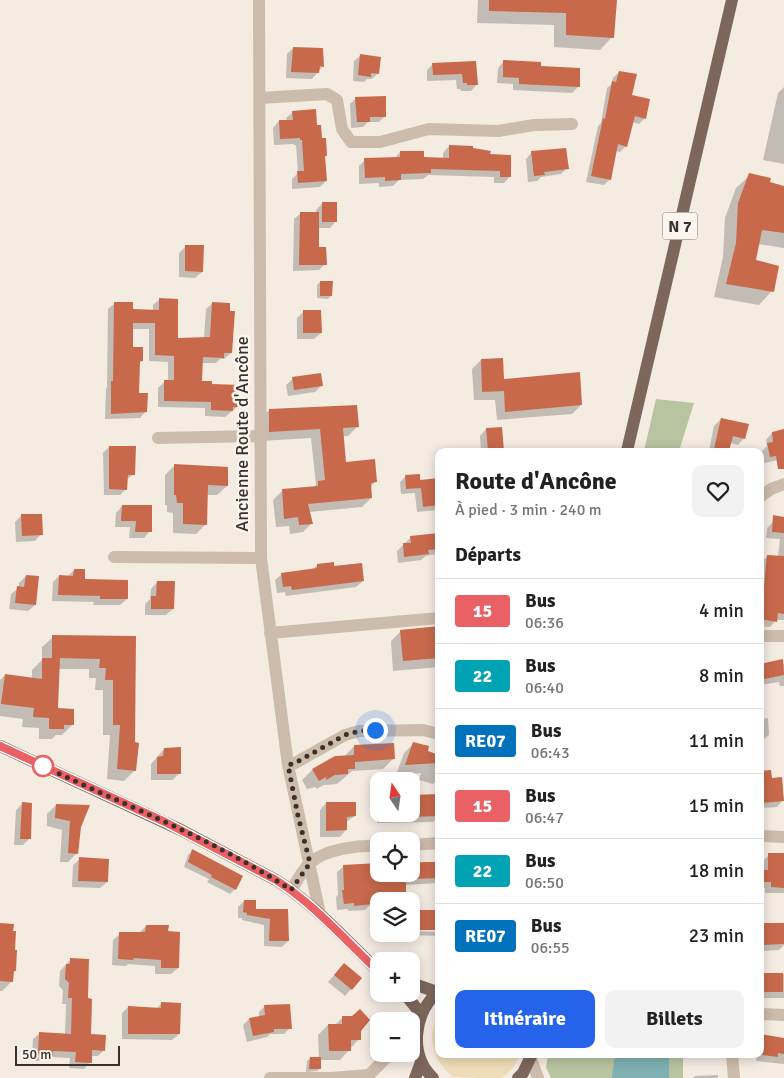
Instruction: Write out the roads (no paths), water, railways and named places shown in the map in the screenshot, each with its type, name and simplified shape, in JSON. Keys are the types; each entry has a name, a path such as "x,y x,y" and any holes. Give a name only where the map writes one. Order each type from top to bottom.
{"main road":[{"name":"N 7","path":"628,448 732,0"},
{"path":"0,746 181,830 258,869 291,890 320,914 357,940 370,953"},
{"path":"320,914 370,963"},
{"path":"420,986 435,991"},
{"path":"420,1018 428,1002 435,995"},
{"path":"411,1002 421,1014"},
{"path":"518,1078 531,1058"},
{"path":"415,1078 421,1062"},
{"path":"421,1062 433,1078"}],"street":[{"name":"Ancienne Route d'Ancône","path":"259,0 261,558 288,765 320,914"},
{"path":"260,98 327,94 337,100 342,129 351,142 380,142 429,129 498,132 534,125 572,124"},
{"path":"158,438 260,436"},
{"path":"764,494 784,484"},
{"path":"114,557 261,558"},
{"path":"270,633 435,618"},
{"path":"764,636 784,636"},
{"path":"288,765 345,735 359,731 423,730 435,733"},
{"path":"764,836 784,837"},
{"path":"420,844 435,843"},
{"path":"291,890 310,863 328,853 370,846"},
{"path":"764,1014 784,1015"},
{"path":"533,1058 538,1078"},
{"path":"732,1058 734,1078"},
{"path":"270,1078 331,1078 369,1075 382,1062"}],"water":[{"path":"614,1058 669,1058 669,1078 612,1078"}]}
